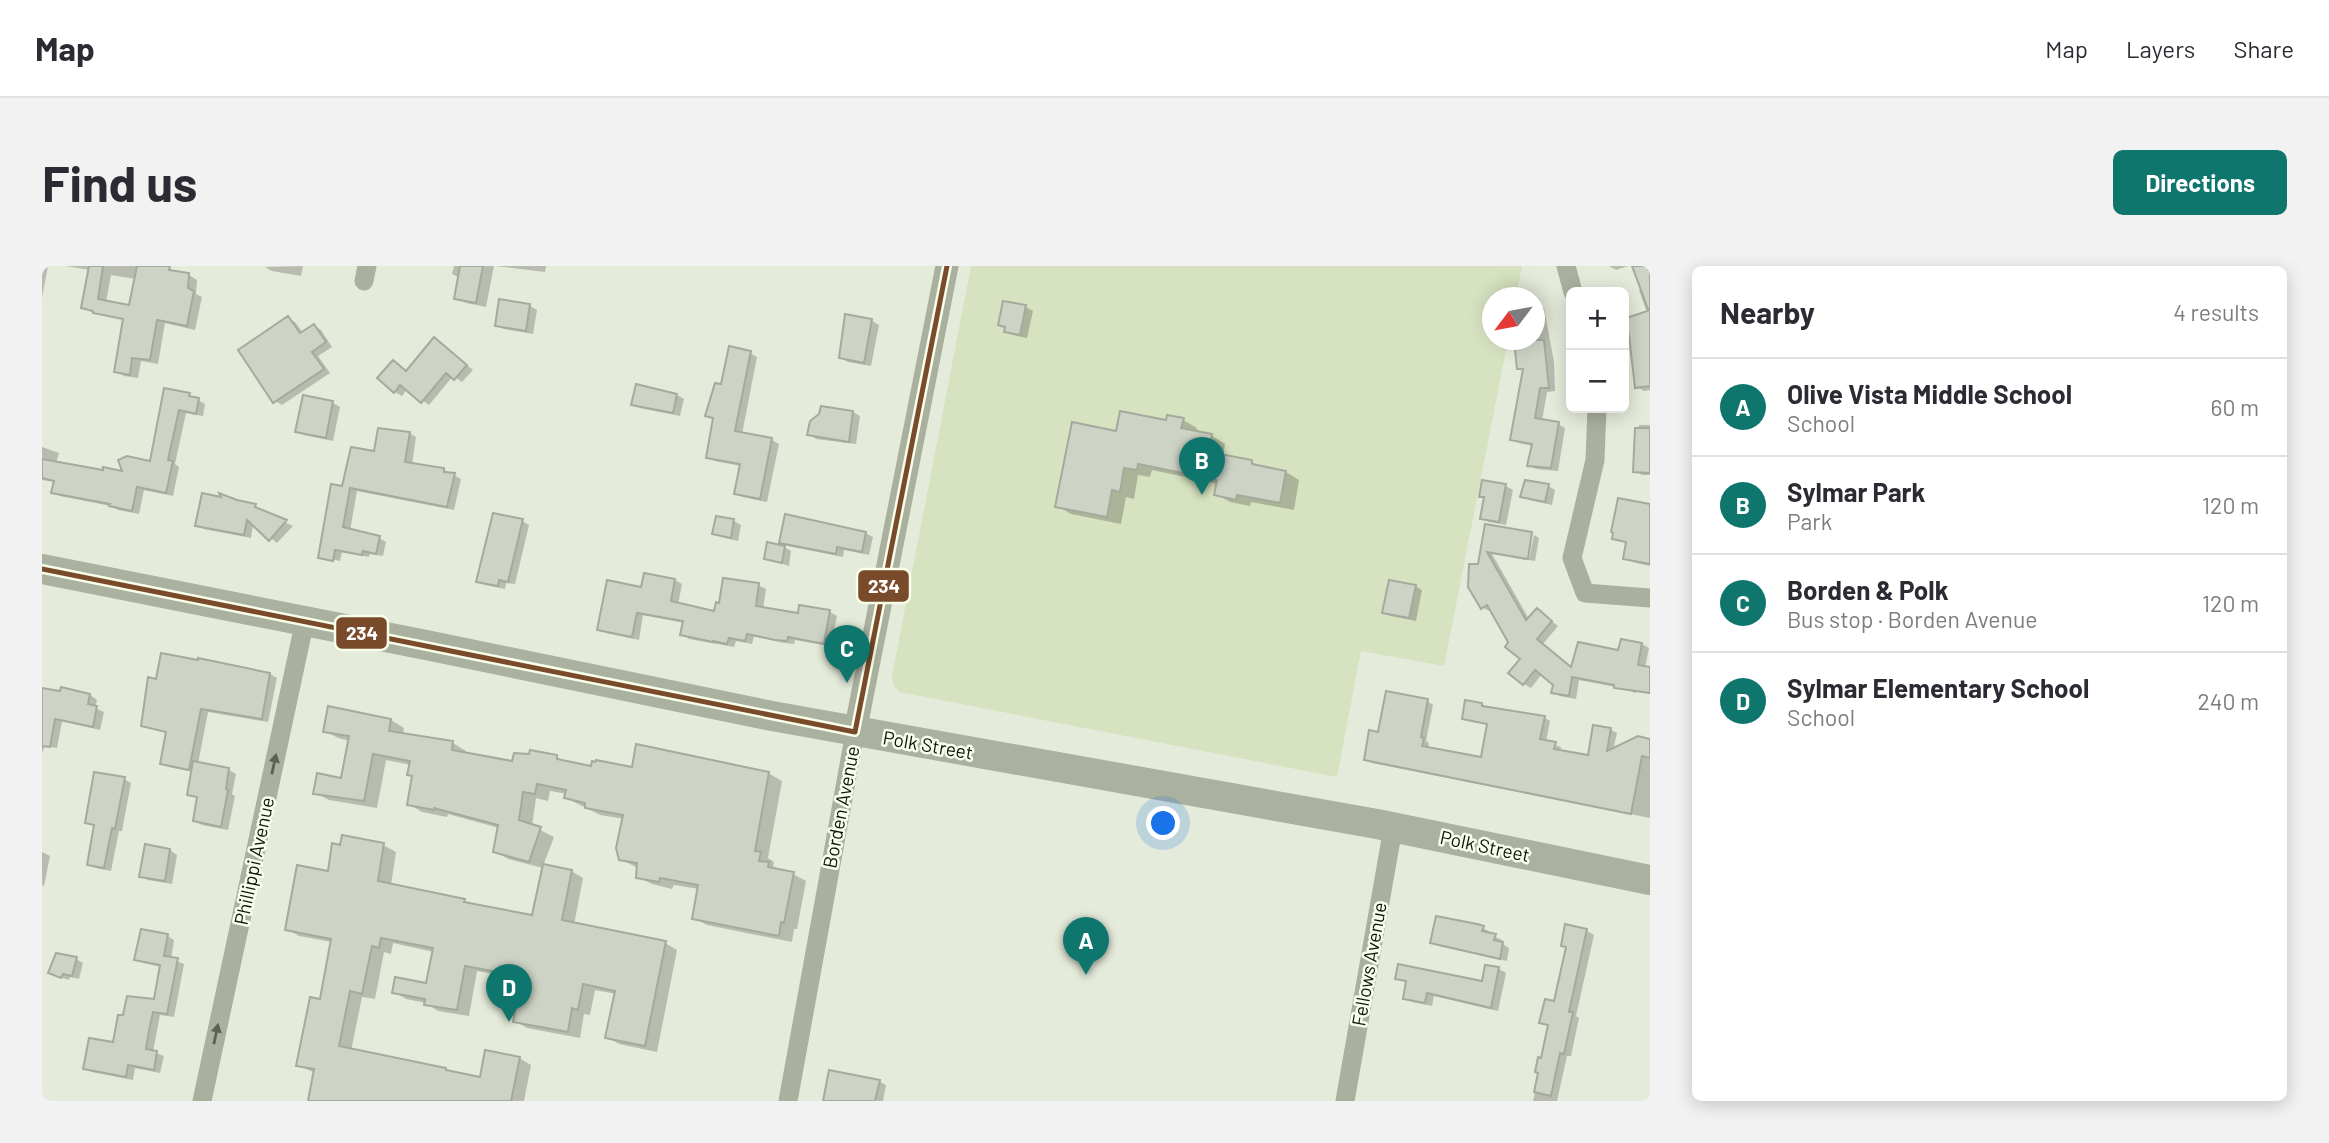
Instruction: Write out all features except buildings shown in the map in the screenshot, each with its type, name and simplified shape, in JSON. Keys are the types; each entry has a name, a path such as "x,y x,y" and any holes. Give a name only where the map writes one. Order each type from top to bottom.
{"main road":[{"name":"Polk Street","path":"42,569 855,732 1393,828 1650,880"}],"street":[{"name":"Borden Avenue","path":"788,1101 855,732 947,266"},
{"path":"1566,266 1572,287"},
{"path":"1597,413 1595,460 1572,558 1585,593 1650,598"},
{"name":"Phillippi Avenue","path":"202,1101 305,620"},
{"name":"Fellows Avenue","path":"1345,1101 1393,828"}],"green space":[{"path":"971,266 1522,266 1518,287 1482,287 1482,350 1506,350 1444,666 1361,651 1337,777 899,692 893,684 892,676"}],"transit line":[{"name":"234","path":"42,569 855,732 947,266"}],"place":[{"name":"Sylmar Park","path":"1202,495"},
{"name":"Borden & Polk","path":"847,683"},
{"name":"Olive Vista Middle School","path":"1086,975"},
{"name":"Sylmar Elementary School","path":"509,1022"}]}
